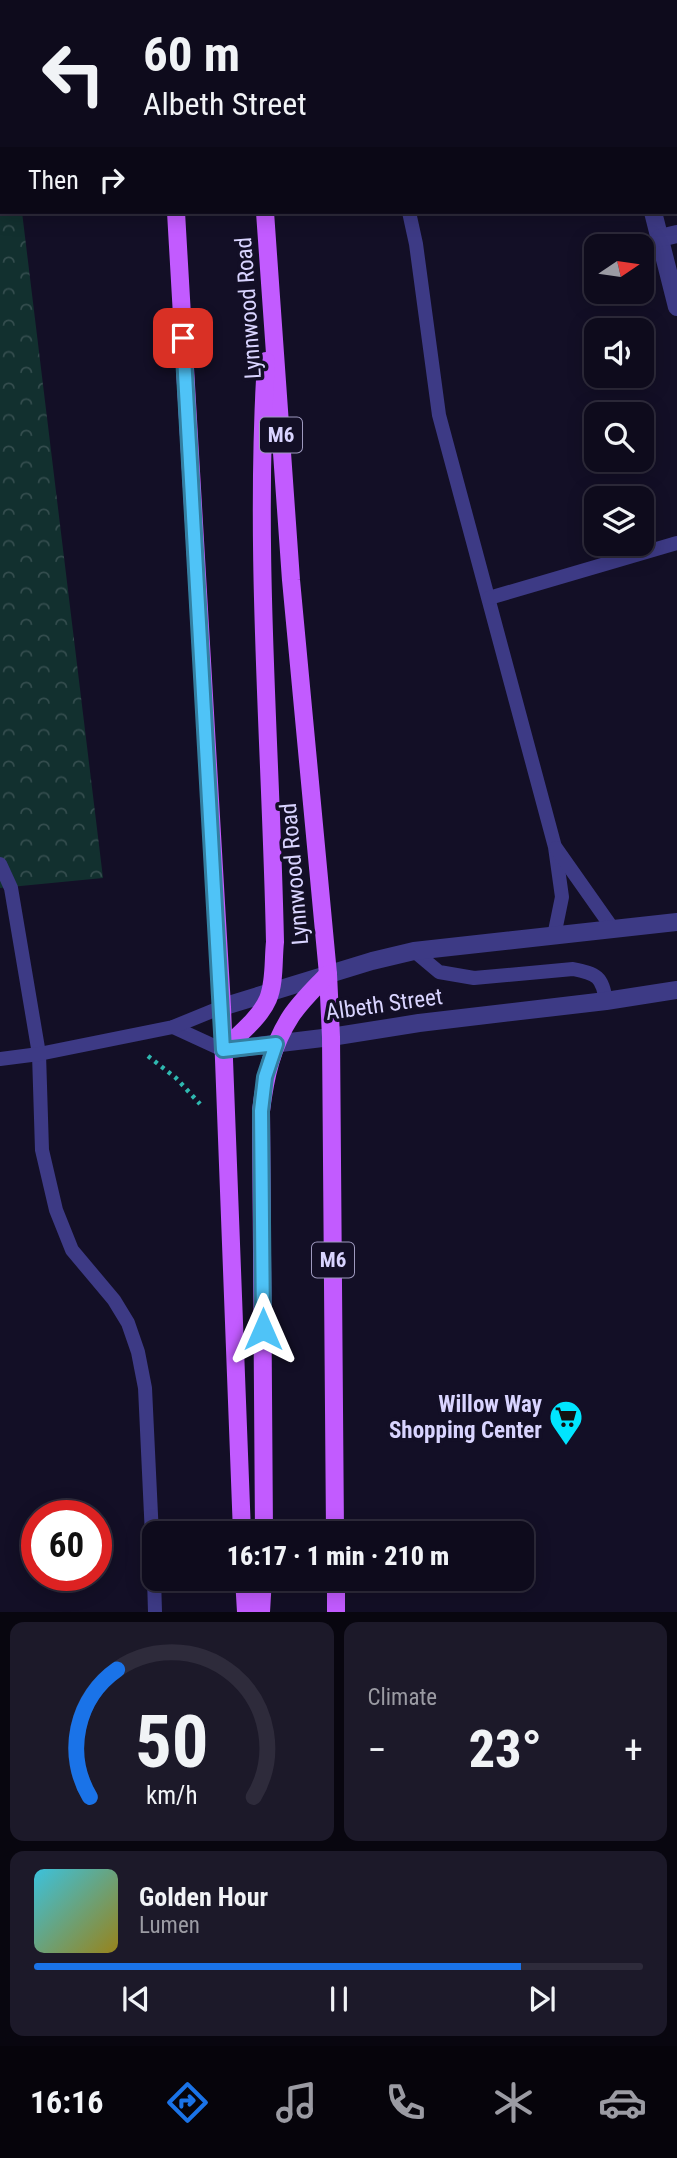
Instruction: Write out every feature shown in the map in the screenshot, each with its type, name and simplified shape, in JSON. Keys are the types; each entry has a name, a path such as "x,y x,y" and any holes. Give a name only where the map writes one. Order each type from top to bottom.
{"main road":[{"path":"176,214 222,1007 242,1521"},
{"name":"Lynnwood Road","path":"265,214 291,580 328,974 331,1037 335,1521"},
{"path":"223,1050 262,1009 270,992 275,942 261,565 262,430 271,291"},
{"path":"264,1521 261,1111 265,1077 276,1044 291,1016 328,974"},
{"path":"245,1591 246,1612"},
{"path":"261,1612 262,1591"},
{"path":"336,1591 336,1612"}],"street":[{"path":"654,214 668,236 677,307"},
{"name":"Albeth Street","path":"222,1007 372,961 414,951 677,922"},
{"name":"Albeth Street","path":"223,1050 677,990"}],"lane":[{"path":"410,214 439,415 555,847 562,897 554,936"},
{"path":"489,598 677,543"},
{"path":"555,847 613,929"},
{"path":"0,864 11,888 39,1054 42,1150 56,1210 72,1250 114,1300 128,1323 138,1352 145,1388 151,1521"},
{"name":"Albeth Street","path":"414,951 439,972 453,976 474,978 573,969 587,972 599,979 603,985 606,1001"},
{"name":"Albeth Street","path":"0,1059 39,1054 173,1027 222,1007"},
{"path":"173,1027 223,1050"},
{"path":"154,1591 155,1612"}],"path":[{"path":"111,1040 147,1055 176,1078 203,1108"}],"green space":[{"path":"0,214 22,214 103,878 0,888"}],"place":[{"name":"Willow Way Shopping Center","path":"566,1447"}],"route":[{"path":"183,338 223,1050 276,1044 265,1077 261,1111 263,1329"}]}
